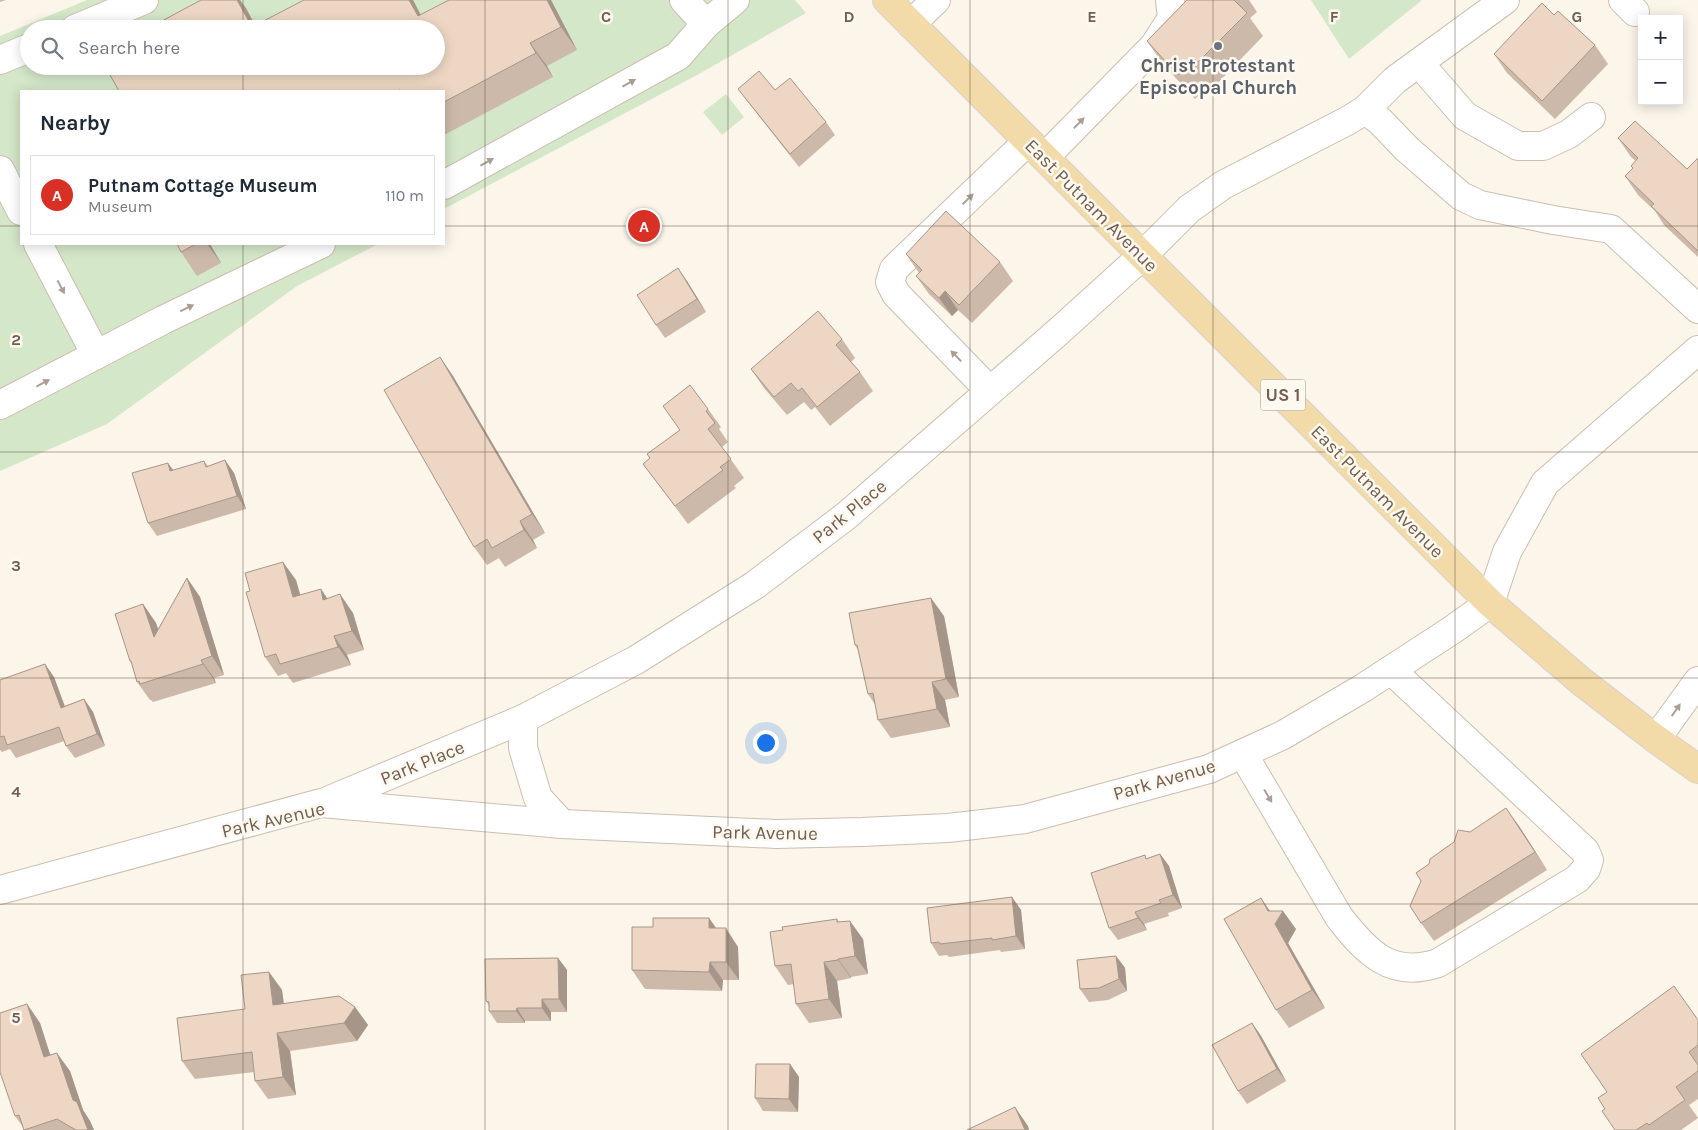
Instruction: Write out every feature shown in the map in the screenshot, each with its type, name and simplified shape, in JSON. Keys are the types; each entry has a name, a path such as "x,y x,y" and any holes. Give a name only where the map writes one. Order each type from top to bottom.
{"main road":[{"name":"East Putnam Avenue","path":"887,0 1490,603 1582,682 1698,769"}],"street":[{"path":"96,20 144,0"},
{"path":"684,0 706,24"},
{"path":"445,184 678,56 706,24 735,0"},
{"path":"912,24 936,0"},
{"path":"990,391 896,294 890,282 894,269 1154,46 1172,18 1170,0"},
{"name":"Park Place","path":"321,804 523,719 636,660 755,585 846,516 1142,256 1189,209 1223,185 1365,110 1395,80 1505,0"},
{"path":"0,60 20,52"},
{"path":"1419,63 1464,116 1518,146 1543,146 1569,134 1591,116"},
{"path":"1365,110 1380,121 1407,149 1460,196 1489,207 1553,220 1612,228 1698,309"},
{"path":"0,170 20,209"},
{"path":"39,245 96,354"},
{"path":"0,406 163,320 319,245"},
{"path":"1490,603 1507,552 1545,483 1698,350"},
{"name":"Park Avenue","path":"0,890 321,804 562,824 776,834 948,828 1025,819 1209,768 1284,735 1391,670 1490,603"},
{"path":"1243,754 1340,917 1357,941 1390,964 1404,968 1425,967 1438,963 1577,878 1586,869 1589,860 1585,851 1391,670"},
{"path":"1656,739 1698,681"},
{"path":"523,719 523,748 538,798 562,824"}],"green space":[{"path":"87,0 795,0 806,13 697,75 445,208 445,90 20,90 20,245 376,245 297,286 107,424 0,471 0,36 20,28 20,75 445,75 445,20 39,20"},
{"path":"1311,0 1422,0 1349,59"},
{"path":"726,94 744,117 722,135 703,112"}],"building":[{"path":"201,0 237,0 248,20 164,20"},
{"path":"304,0 409,0 418,16 449,0 547,0 561,27 530,43 536,53 445,101 445,90 118,90 110,75 445,75 445,20 265,20"},
{"path":"1187,0 1234,0 1247,13 1198,62 1195,59 1178,75 1147,41"},
{"path":"1542,3 1554,15 1558,11 1595,45 1542,101 1494,54"},
{"path":"759,71 775,90 790,78 826,122 790,154 738,89"},
{"path":"1635,121 1687,169 1698,158 1698,251 1651,206 1654,204 1625,176 1633,168 1631,166 1638,158 1618,138"},
{"path":"946,211 1000,262 959,305 945,291 939,298 916,276 922,270 906,254"},
{"path":"178,245 194,245 181,252"},
{"path":"678,268 697,299 656,325 637,295"},
{"path":"818,311 842,339 836,345 860,372 817,407 802,388 798,391 791,383 774,397 751,369"},
{"path":"440,357 532,514 520,521 524,530 492,548 487,539 474,547 384,390"},
{"path":"690,385 708,409 706,411 715,423 708,429 731,459 720,467 723,470 675,506 643,464 650,458 647,454 680,430 663,406"},
{"path":"225,460 237,496 148,523 132,473 168,463 170,471 204,461 206,467"},
{"path":"283,562 293,597 321,589 323,600 340,594 352,631 334,636 338,647 280,664 276,654 265,657 246,592 250,591 245,573"},
{"path":"187,578 212,656 201,660 203,664 140,684 139,681 137,682 115,614 143,604 154,637"},
{"path":"931,598 946,679 932,682 937,709 878,720 873,693 868,694 849,613"},
{"path":"45,664 61,708 84,699 97,734 66,746 59,727 7,745 4,736 0,737 0,680"},
{"path":"1506,808 1535,852 1421,923 1410,906 1421,881 1416,873 1429,864 1430,859 1454,842 1458,830 1470,832"},
{"path":"1160,854 1173,895 1159,900 1161,903 1135,912 1138,918 1109,928 1091,873 1145,855 1146,859"},
{"path":"1012,897 1016,936 992,940 992,938 940,944 939,942 931,943 927,908"},
{"path":"1261,898 1268,911 1283,911 1275,924 1312,990 1276,1010 1224,919"},
{"path":"653,918 709,918 709,928 726,928 726,962 710,962 709,972 632,970 632,927 653,927"},
{"path":"837,919 837,922 850,921 855,956 824,962 829,999 796,1004 791,964 775,966 770,932 783,930 782,927"},
{"path":"1116,956 1119,979 1099,988 1080,989 1077,960"},
{"path":"558,958 559,999 542,999 542,1008 517,1008 516,1011 489,1011 489,1002 486,1001 485,959"},
{"path":"269,972 273,1005 339,996 355,1007 344,1023 277,1033 283,1077 255,1081 252,1052 182,1061 177,1018 245,1009 241,975"},
{"path":"1674,986 1698,1020 1698,1045 1689,1052 1698,1065 1698,1071 1676,1087 1685,1100 1649,1125 1647,1123 1636,1130 1615,1130 1602,1111 1605,1109 1598,1098 1607,1092 1581,1054"},
{"path":"27,1004 44,1057 57,1053 73,1100 77,1102 88,1130 76,1130 57,1119 24,1130 19,1115 15,1116 0,1072 0,1013"},
{"path":"1252,1023 1277,1069 1238,1091 1212,1045"},
{"path":"756,1064 790,1064 789,1099 755,1098"},
{"path":"1015,1107 1025,1130 967,1130"}],"place":[{"name":"Christ Protestant Episcopal Church","path":"1218,46"},
{"name":"Putnam Cottage Museum","path":"644,226"}]}
